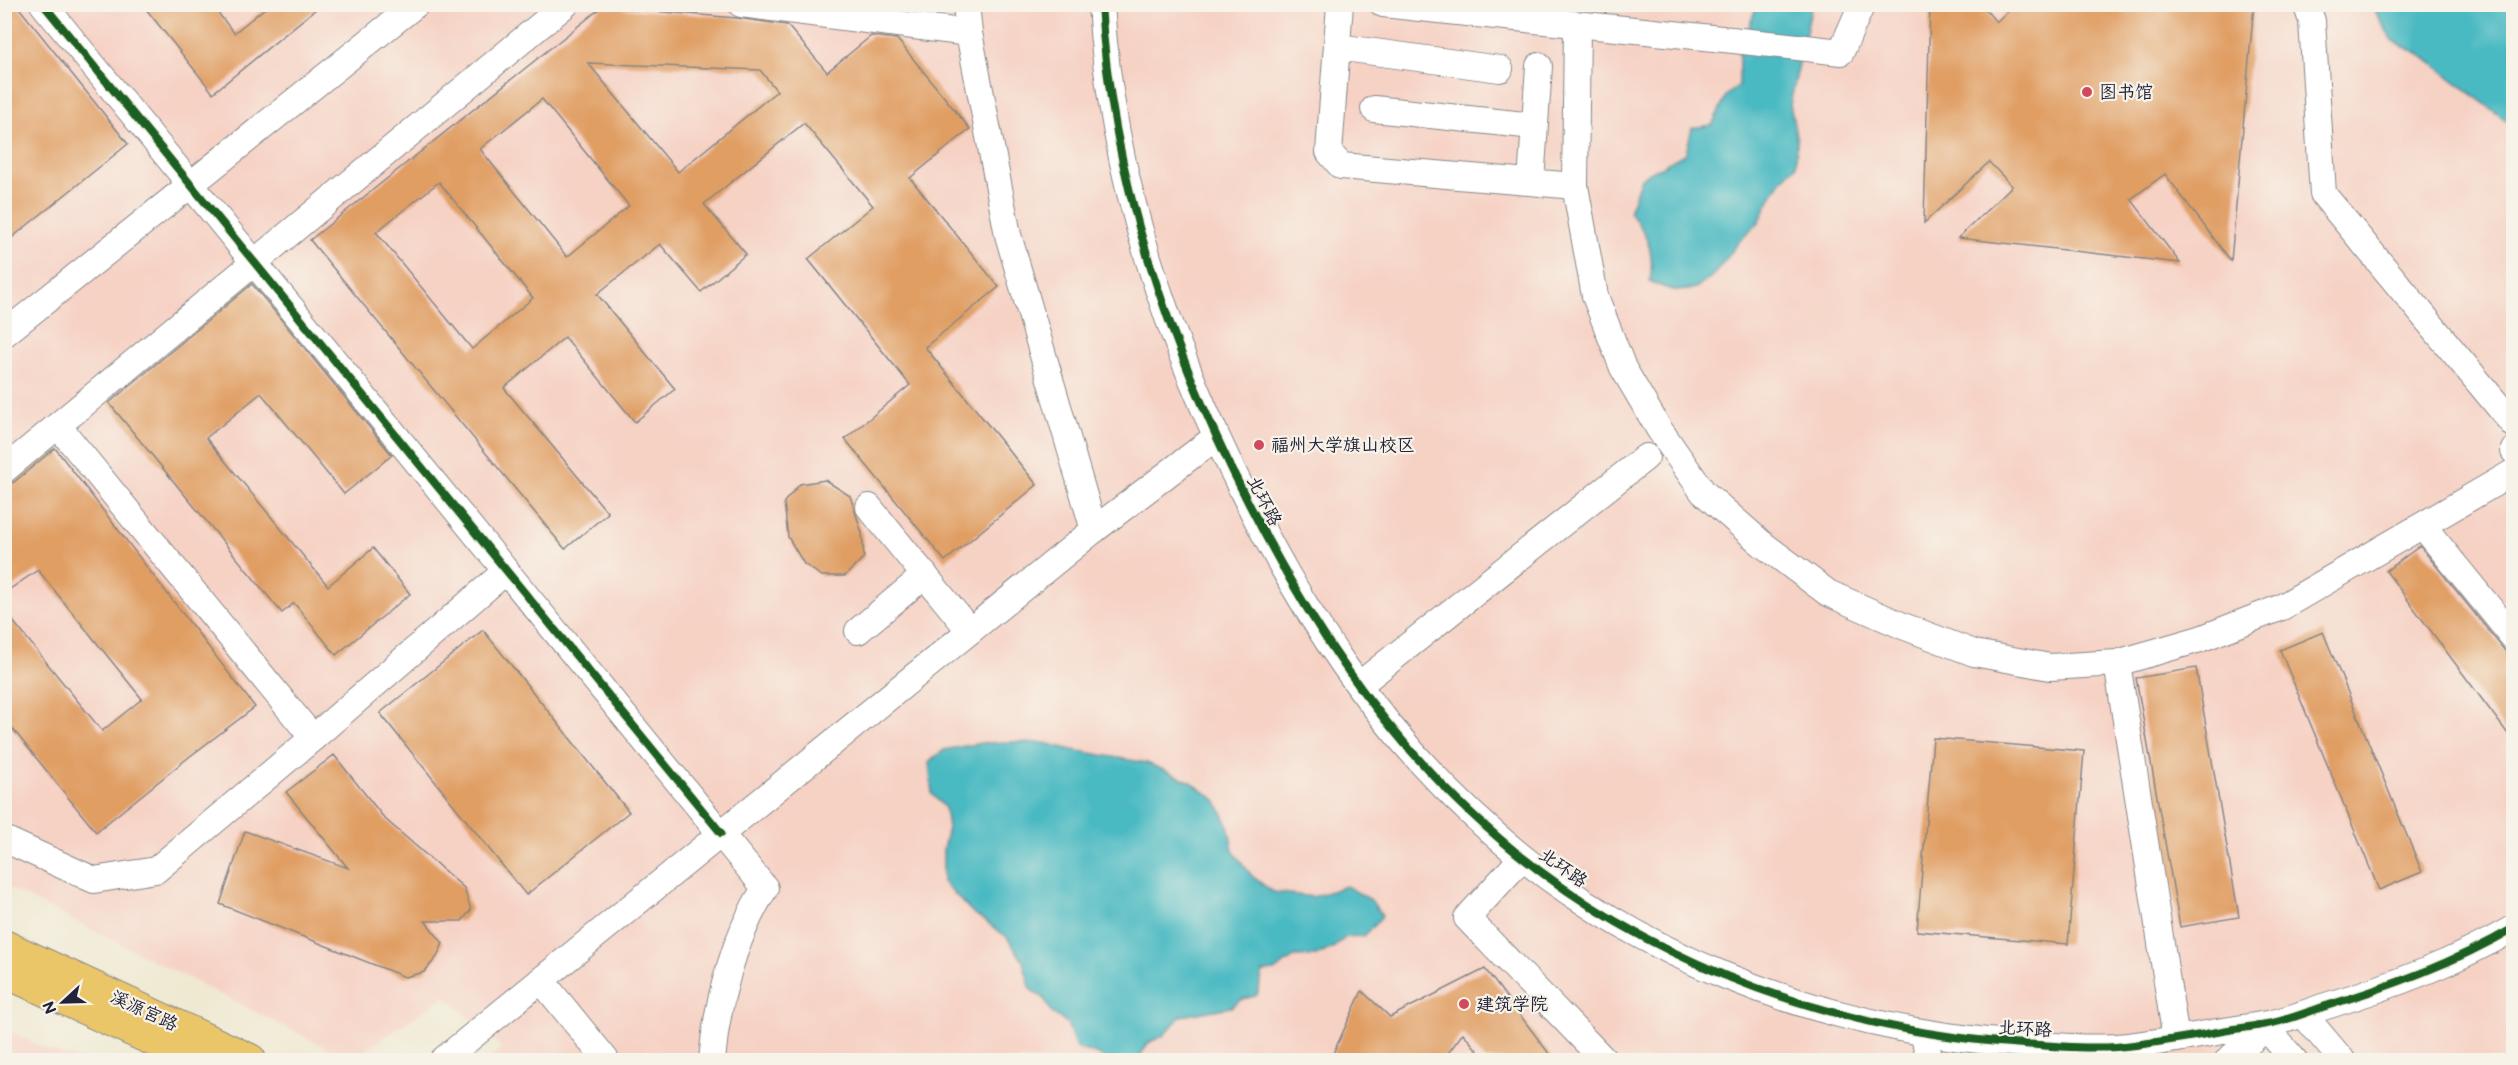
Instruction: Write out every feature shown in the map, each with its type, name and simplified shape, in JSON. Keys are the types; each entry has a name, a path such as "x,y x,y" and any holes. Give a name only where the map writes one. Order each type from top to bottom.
{"main road":[{"name":"溪源宫路","path":"4,946 250,1060"},
{"name":"溪源宫路","path":"4,971 197,1060"}],"street":[{"path":"43,4 765,888 735,954 720,1000 712,1060"},
{"path":"4,334 416,4"},
{"path":"4,470 566,4"},
{"path":"741,4 969,33"},
{"path":"966,4 969,33 1008,235 1094,530"},
{"name":"北环路","path":"1101,4 1108,82 1117,136 1132,197 1168,320 1190,379 1216,437 1280,565 1312,618 1359,685 1427,770 1473,816 1522,858 1573,894 1681,958 1802,1003 1862,1020 1923,1033 2049,1046 2113,1047 2268,1026 2396,984 2454,960 2514,928"},
{"path":"1340,4 1329,152 1341,166 1575,186"},
{"path":"1383,4 1841,52 1862,4"},
{"path":"2306,4 2312,21 2323,194 2514,425"},
{"path":"1577,26 1575,186 1595,297 1623,368 1659,429 1703,492 1753,536 1828,593 1903,626 1974,652 2050,667 2117,663 2200,639 2282,607 2514,472"},
{"path":"1337,47 1500,69"},
{"path":"1531,182 1539,66"},
{"path":"1374,109 1534,126"},
{"path":"59,426 313,738"},
{"path":"443,1060 1094,530 1216,437"},
{"path":"1359,685 1646,457"},
{"path":"869,507 970,631"},
{"path":"2423,526 2514,639"},
{"path":"4,839 94,880 156,870 313,738 506,570"},
{"path":"858,631 924,575"},
{"path":"2117,663 2176,1040"},
{"path":"1522,858 1467,918 1604,1060"},
{"path":"541,980 606,1060"},
{"path":"2303,1014 2342,1060"},
{"path":"2228,1060 2268,1026 2294,1060"},
{"path":"1923,1033 1930,1060"}],"shaded area":[{"name":"福州大学旗山校区","path":"4,5 2513,5 2513,1060 487,1060 502,1048 445,996 359,1055 343,1056 5,886"},
{"path":"5,1029 46,1049 82,1060 5,1060"}],"water":[{"path":"1757,5 1812,5 1790,104 1797,141 1796,166 1771,197 1758,223 1740,240 1711,277 1691,289 1680,291 1666,288 1650,281 1651,253 1641,227 1629,212 1641,178 1686,153 1692,128 1712,125 1726,96 1739,85 1739,54"},
{"path":"2371,5 2513,5 2513,126 2424,57 2392,40"},
{"path":"981,743 1044,743 1147,763 1189,781 1216,800 1228,825 1233,851 1252,876 1273,892 1313,897 1346,886 1371,900 1382,916 1364,936 1346,937 1334,947 1316,956 1294,957 1274,971 1263,972 1257,995 1241,1000 1231,1007 1181,1016 1163,1036 1148,1043 1138,1060 1105,1060 1099,1055 1076,1048 1067,1023 1052,1013 1044,998 1031,990 1023,961 1007,937 972,912 943,882 943,849 948,828 945,808 932,794 929,762 944,750"}],"building":[{"path":"4,4 16,4 128,144 4,244"},
{"path":"142,4 211,4 234,33 270,4 322,4 213,93"},
{"name":"图书馆","path":"1930,4 1981,4 1996,22 2016,4 2254,4 2231,261 2165,174 2131,199 2180,263 1958,238 2012,186 1989,162 1924,223"},
{"path":"602,7 737,18 787,25 827,72 871,36 897,39 970,129 910,178 999,287 925,347 1037,485 945,561 845,439 910,385 808,259 873,206 804,123 704,204 746,254 701,292 660,244 597,294 675,389 635,422 565,337 504,388 608,513 565,549 310,240","holes":["588,63 760,70 777,91 678,172","542,99 629,206 567,257 480,149","439,182 533,298 472,349 376,232"]},
{"path":"252,284 392,455 344,494 261,393 206,438 328,586 373,548 410,594 336,655 294,603 282,613 109,403"},
{"path":"55,448 255,707 96,832 4,718 4,610 102,731 142,699 38,570 4,593 4,485 14,482"},
{"path":"825,480 850,496 862,533 864,557 845,576 822,576 804,564 788,537 784,502 800,484"},
{"path":"2420,546 2514,662 2514,742 2386,571"},
{"path":"483,630 629,812 526,895 380,713"},
{"path":"2323,632 2422,872 2379,890 2280,650"},
{"path":"2196,668 2239,917 2180,927 2136,678"},
{"path":"1933,738 2084,751 2068,944 1917,931"},
{"path":"334,755 385,819 464,888 471,910 462,921 425,921 443,943 437,957 424,972 405,977 220,904 245,831 348,868 286,792"},
{"name":"建筑学院","path":"1485,969 1554,1060 1485,1060 1463,1033 1443,1060 1330,1060 1362,991 1390,1017"}],"cycle path":[{"path":"43,4 721,833"},
{"path":"1101,4 1107,69 1117,134 1148,260 1169,321 1219,441 1247,500 1293,586 1318,627 1373,705 1436,779 1529,863 1592,907 1658,945 1727,976 1799,1002 1873,1022 1948,1036 2082,1047 2116,1047 2167,1041 2282,1021 2422,973 2514,928"}],"place":[{"name":"图书馆","path":"2087,92"},
{"name":"福州大学旗山校区","path":"1259,445"},
{"name":"建筑学院","path":"1464,1004"}]}
